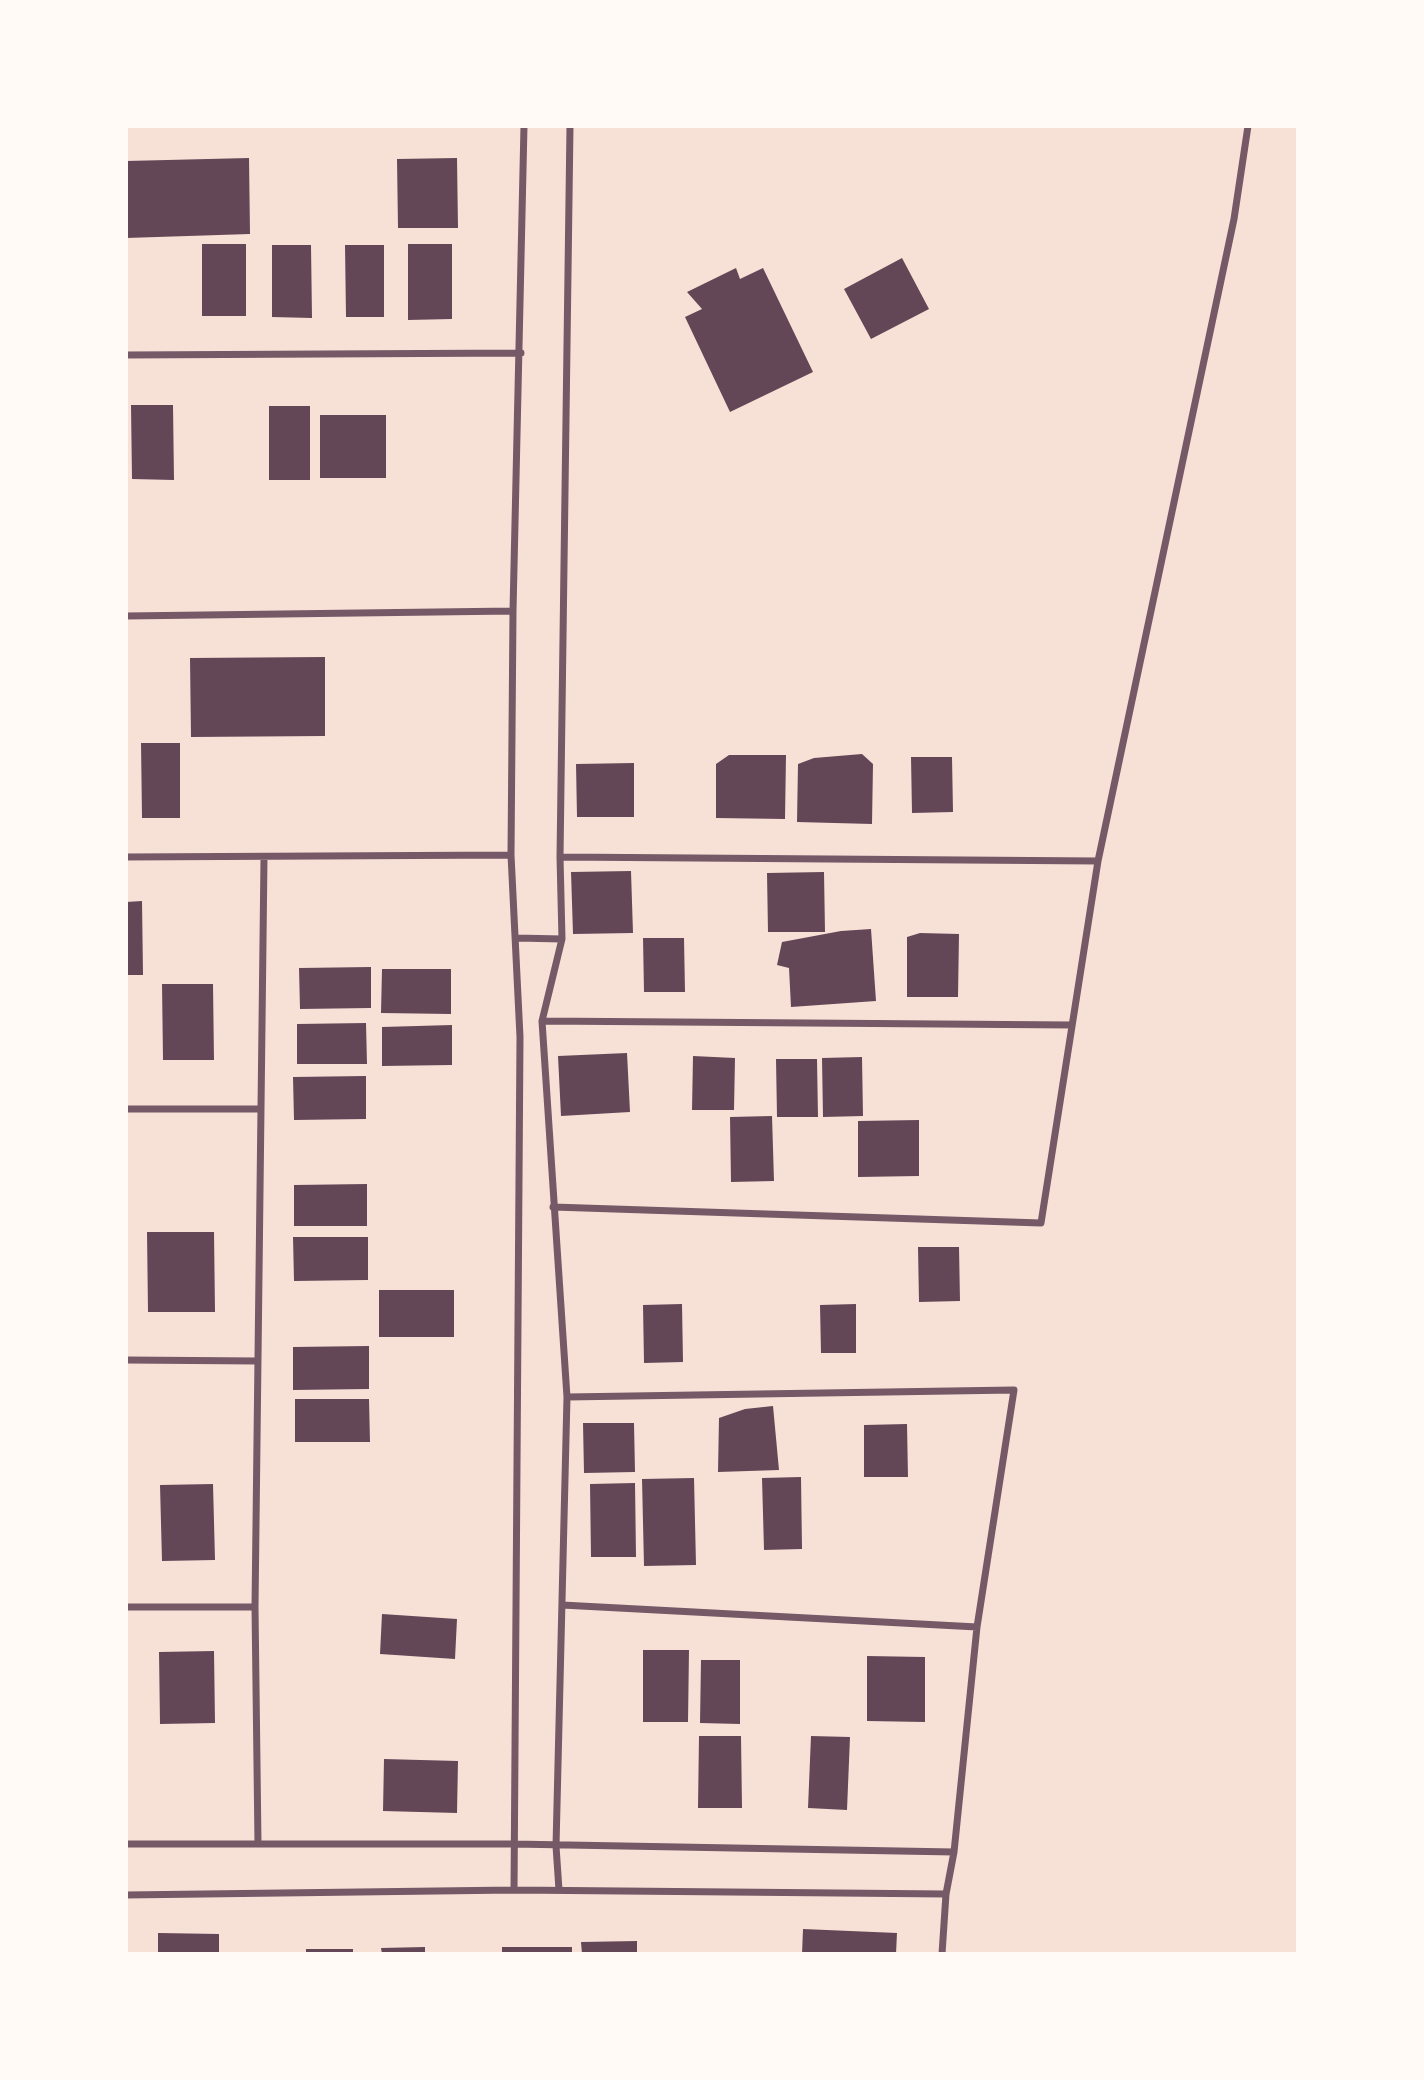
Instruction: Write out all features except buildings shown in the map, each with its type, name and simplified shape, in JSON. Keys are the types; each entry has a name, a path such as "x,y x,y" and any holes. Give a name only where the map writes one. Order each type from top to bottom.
{"street":[{"path":"514,1890 520,1064 511,855 513,611 524,126"},
{"path":"559,1890 556,1846 567,1397 552,1207 542,1021 562,939 560,857 570,126"},
{"path":"552,1207 1041,1223 1098,862 1234,219 1248,126"},
{"path":"126,355 520,354"},
{"path":"126,616 513,611"},
{"path":"126,857 511,855"},
{"path":"560,857 1098,862"},
{"path":"258,1844 255,1607 264,858"},
{"path":"516,938 562,939"},
{"path":"542,1021 1072,1025"},
{"path":"126,1109 261,1109"},
{"path":"126,1360 258,1361"},
{"path":"567,1397 1014,1390 977,1627 954,1852 946,1894 942,1954"},
{"path":"562,1605 977,1627"},
{"path":"126,1607 255,1607"},
{"path":"126,1844 513,1844 954,1852"},
{"path":"126,1895 514,1890 946,1894"}]}
